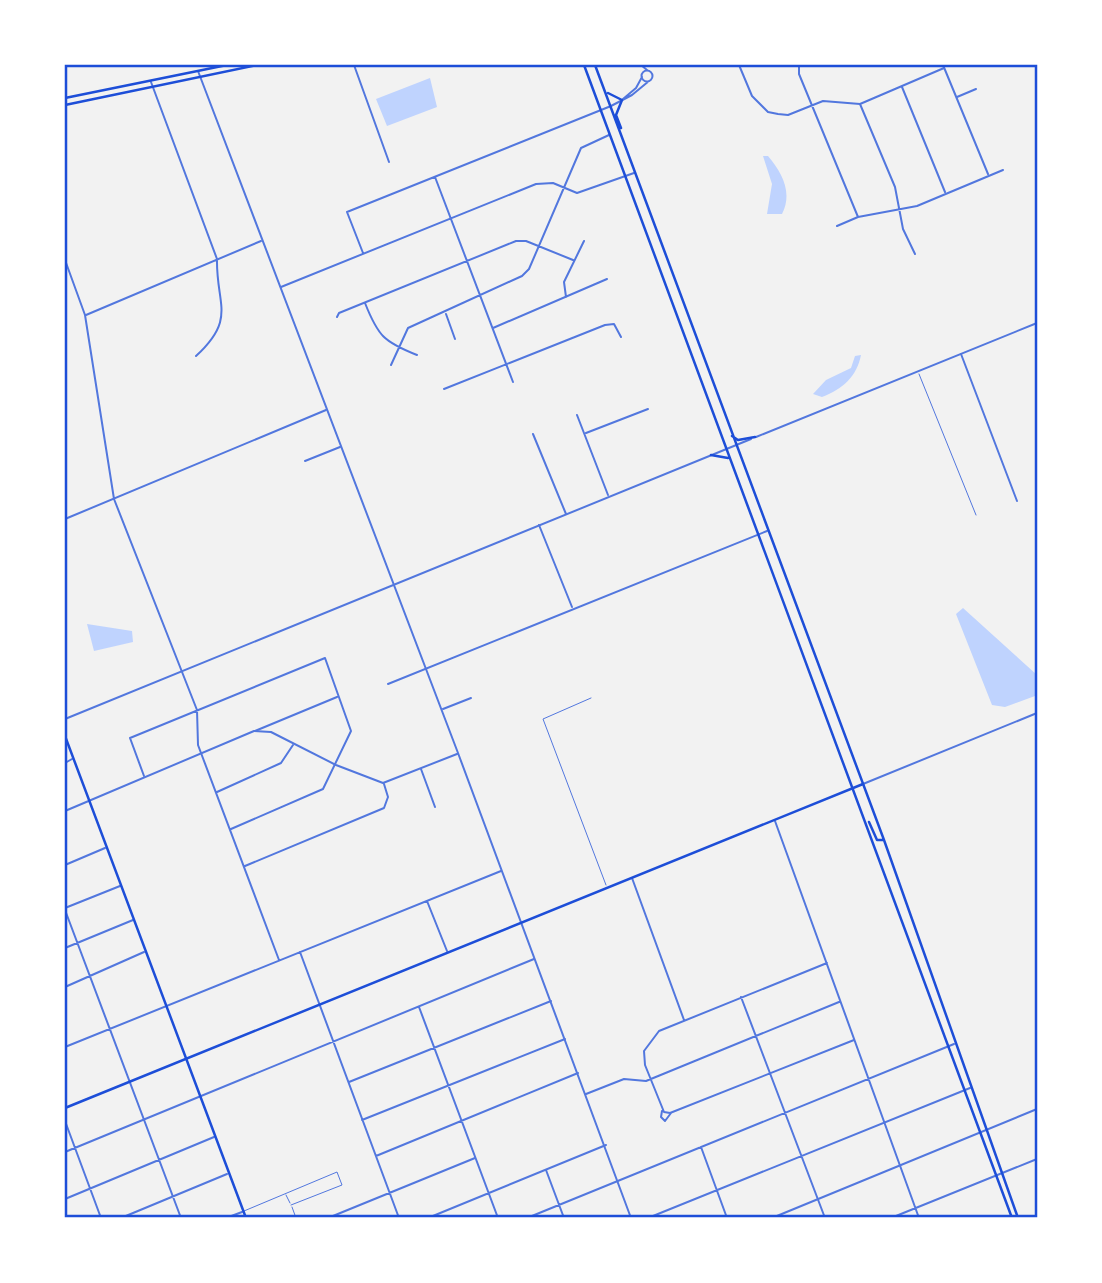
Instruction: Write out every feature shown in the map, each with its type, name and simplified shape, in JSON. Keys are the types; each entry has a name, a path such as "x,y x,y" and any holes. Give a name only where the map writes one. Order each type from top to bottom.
{"main road":[{"path":"65,98 227,65"},
{"path":"65,105 257,65"},
{"path":"584,65 855,788 1011,1218"},
{"path":"597,66 735,445 884,840 1018,1217"},
{"path":"605,91 622,100 617,113 621,135"},
{"path":"664,278 673,274"},
{"path":"731,434 738,440 755,437"},
{"path":"711,455 725,456 731,460"},
{"path":"65,736 246,1218"},
{"path":"65,1108 863,784"},
{"path":"866,820 877,840 884,840"},
{"path":"942,1026 948,1024"}],"street":[{"path":"195,65 442,710 631,1218"},
{"path":"355,65 389,162"},
{"path":"363,254 347,212 611,106 653,76 640,65"},
{"path":"640,65 642,75 649,81"},
{"path":"739,65 752,96 768,112 788,114 832,100 860,104 943,66 988,175"},
{"path":"799,65 812,106 858,217"},
{"path":"622,100 636,88 642,75 648,71"},
{"path":"150,80 217,259 217,281 223,300 222,324 211,342 196,356"},
{"path":"902,86 946,194"},
{"path":"956,97 976,89"},
{"path":"860,104 895,187 904,229 915,254"},
{"path":"391,365 408,328 445,313 522,276 529,270 582,148 610,134"},
{"path":"837,226 858,217 900,209 946,194 1003,170"},
{"path":"280,287 536,184 553,183 577,193 635,173"},
{"path":"435,177 513,382"},
{"path":"85,315 262,240"},
{"path":"337,317 339,313 364,302 516,241 539,246 573,260"},
{"path":"566,297 564,282 584,241"},
{"path":"65,260 85,315 114,499 197,710 202,754 279,960"},
{"path":"493,328 607,279"},
{"path":"364,302 375,328 384,340 417,355"},
{"path":"445,313 456,338"},
{"path":"65,719 608,495 1037,323"},
{"path":"444,390 605,325 614,324 621,337"},
{"path":"961,354 1017,501"},
{"path":"585,434 648,409"},
{"path":"65,519 327,410"},
{"path":"578,415 608,495"},
{"path":"533,433 566,514"},
{"path":"305,461 341,447"},
{"path":"539,525 572,608"},
{"path":"388,684 767,531"},
{"path":"145,778 130,738 325,658 351,731 328,782 315,794 230,829"},
{"path":"65,811 338,696"},
{"path":"442,710 471,698"},
{"path":"863,784 1037,713"},
{"path":"254,732 271,732 336,765 383,783 458,753"},
{"path":"217,792 281,763 293,744"},
{"path":"65,763 73,759"},
{"path":"421,769 435,807"},
{"path":"245,866 384,808 388,797 383,783"},
{"path":"774,819 919,1218"},
{"path":"65,865 106,847"},
{"path":"65,1047 502,870"},
{"path":"632,877 684,1021"},
{"path":"121,885 65,909 181,1218"},
{"path":"427,900 447,952"},
{"path":"65,948 134,920"},
{"path":"300,951 399,1218"},
{"path":"65,987 145,952"},
{"path":"65,1152 535,959"},
{"path":"827,963 659,1031 646,1044 643,1057 663,1111 661,1117 665,1121 671,1113 854,1040"},
{"path":"741,997 825,1218"},
{"path":"348,1082 551,1001"},
{"path":"586,1094 620,1080 651,1081 841,1001"},
{"path":"419,1007 498,1218"},
{"path":"362,1120 565,1039"},
{"path":"527,1218 955,1043"},
{"path":"376,1156 578,1073"},
{"path":"648,1218 971,1087"},
{"path":"772,1218 1037,1109"},
{"path":"663,1111 671,1113"},
{"path":"65,1121 101,1218"},
{"path":"65,1199 215,1136"},
{"path":"428,1218 606,1145"},
{"path":"700,1146 727,1218"},
{"path":"328,1218 476,1158"},
{"path":"891,1218 1037,1159"},
{"path":"546,1169 564,1218"},
{"path":"121,1218 228,1174"},
{"path":"226,1218 243,1211"},
{"path":"1011,1218 1018,1217"}],"lane":[{"path":"918,372 976,515"},
{"path":"591,698 543,719 607,887"},
{"path":"243,1211 337,1172 342,1185 291,1205"},
{"path":"285,1194 296,1218"}],"water":[{"path":"430,78 437,107 387,126 376,99"},
{"path":"763,156 768,156 784,183 786,198 782,214 767,214 772,184"},
{"path":"861,355 856,369 843,386 822,397 813,394 826,380 851,368 855,356"},
{"path":"963,608 1037,675 1035,696 1005,707 992,705 956,614"},
{"path":"87,624 132,631 133,642 94,651"}]}
